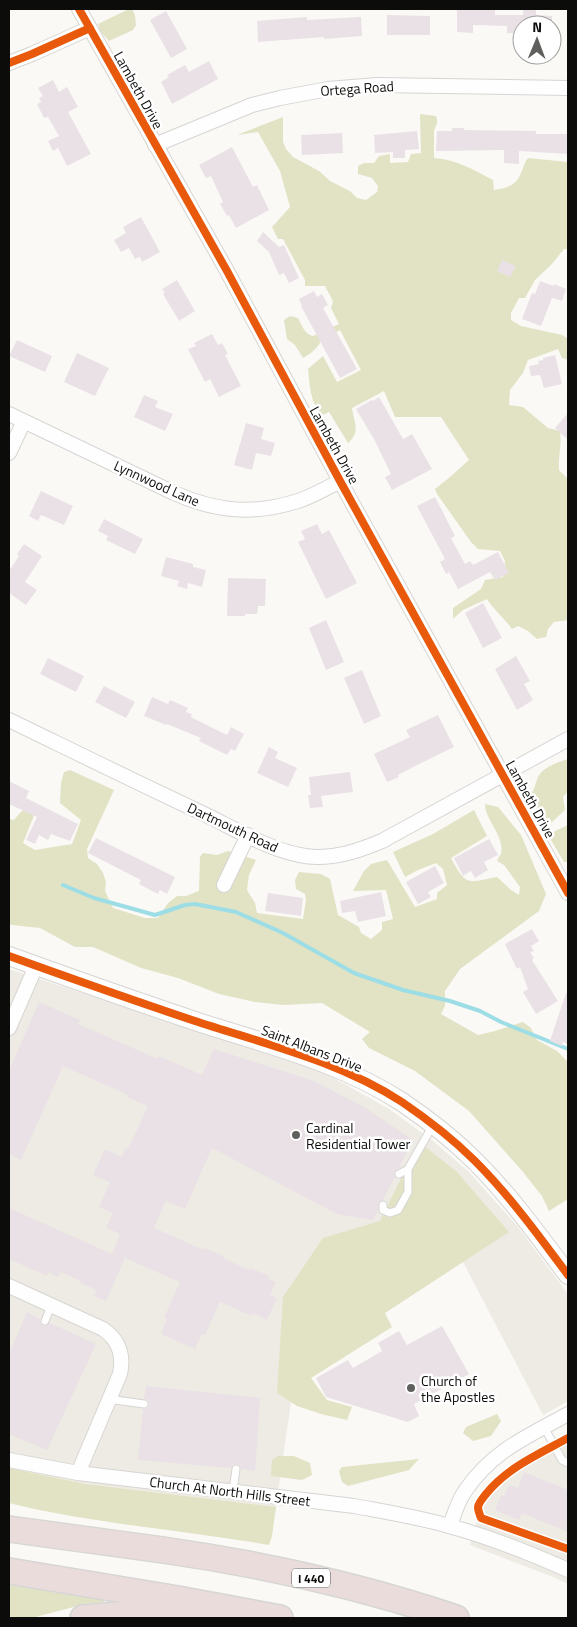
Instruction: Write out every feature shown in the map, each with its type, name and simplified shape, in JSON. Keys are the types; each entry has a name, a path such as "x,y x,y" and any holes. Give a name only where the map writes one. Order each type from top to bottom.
{"highway":[{"path":"9,1512 164,1550"},
{"name":"I 440","path":"9,1529 164,1550 271,1569 400,1600 456,1618"},
{"path":"9,1571 280,1618"},
{"path":"83,1618 127,1614 222,1618"}],"street":[{"name":"Lambeth Drive","path":"79,9 227,271 340,481 568,893"},
{"path":"9,63 90,28"},
{"name":"Ortega Road","path":"155,145 252,105 328,89 377,85 568,88"},
{"name":"Lynnwood Lane","path":"9,414 174,493 197,503 220,508 266,510 300,500 340,481"},
{"path":"9,453 24,421"},
{"name":"Dartmouth Road","path":"9,720 248,835 289,852 306,856 347,853 382,841 568,739"},
{"path":"224,885 248,835"},
{"name":"Saint Albans Drive","path":"9,956 327,1064 401,1101 433,1125 481,1167 516,1207 568,1276"},
{"path":"9,1028 36,966"},
{"path":"9,1286 103,1329 114,1338 119,1346 122,1364 120,1374 78,1473"},
{"path":"450,1526 465,1491 491,1460 502,1451 568,1414"},
{"name":"Church At North Hills Street","path":"9,1460 78,1473 354,1506 397,1514 450,1526 531,1554 568,1570"}],"lane":[{"path":"383,1205 383,1210 390,1214 398,1210 408,1192 408,1169 433,1125"},
{"path":"399,1174 408,1169"},
{"path":"45,1321 51,1306"},
{"path":"108,1399 144,1404"},
{"path":"544,1426 562,1460 568,1463"},
{"path":"233,1491 236,1468"}],"shaded area":[{"path":"9,969 325,1073 389,1109 432,1140 469,1172 518,1227 568,1294 568,1401 543,1415 463,1262 297,1360 276,1507 86,1484 9,1468"},
{"path":"568,1440 568,1584 470,1545 481,1507 494,1489 521,1467"}],"green space":[{"path":"132,9 135,15 136,25 133,30 109,41 100,31 98,24"},
{"path":"420,114 436,116 434,158 458,163 493,180 494,190 513,184 519,177 528,158 568,162 568,249 564,249 535,280 525,298 519,298 511,313 511,320 521,326 562,335 568,339 568,360 562,358 558,349 528,360 523,373 510,390 509,405 523,407 548,428 560,431 559,470 568,479 568,620 554,622 548,629 546,637 537,639 528,631 518,626 512,629 487,599 463,610 453,619 453,608 481,589 485,580 503,577 505,561 500,551 478,549 437,494 435,489 469,460 441,417 395,417 384,391 352,408 356,431 348,443 329,412 323,415 315,406 311,394 308,369 323,356 337,382 361,370 340,330 321,341 311,353 303,358 295,345 287,339 284,320 290,316 298,318 305,331 313,336 339,324 331,308 333,301 325,286 305,286 305,280 283,239 278,239 272,227 290,207 280,171 258,132 237,135 283,117 283,142 293,157 319,171 330,181 350,191 357,198 366,200 377,192 378,186 372,178 358,174 358,166 364,163 374,163 379,156 390,154 390,163 408,162 411,154 421,153"},
{"path":"568,759 568,791 563,797 565,810 551,823 541,825 527,798 543,770 555,763"},
{"path":"70,770 114,790 87,849 88,858 97,864 103,873 106,882 105,891 113,908 145,918 158,918 168,903 177,896 186,896 199,891 200,857 203,853 217,855 228,851 256,860 249,875 247,890 255,903 257,913 303,919 305,894 296,889 295,880 299,872 321,874 330,879 338,915 359,927 361,933 371,939 382,930 382,922 393,919 386,890 353,891 364,871 371,864 387,860 415,907 437,899 437,893 447,885 443,869 436,863 405,877 393,852 433,834 474,810 487,836 451,858 464,878 473,881 497,877 519,895 520,887 504,865 497,861 501,854 500,841 488,816 485,804 498,807 521,835 546,894 539,911 460,969 445,991 445,1006 441,1014 478,1035 523,1022 531,1028 537,1040 557,1051 568,1062 568,1199 549,1211 542,1196 523,1172 469,1111 415,1071 369,1048 362,1039 370,1032 322,1003 283,1005 255,1002 219,994 178,978 141,968 93,947 75,947 40,928 9,924 9,819 14,820 26,807 37,808 23,843 35,850 72,844 81,820 60,803 61,783 64,772"},
{"path":"568,825 568,862 564,862 551,840 553,832"},
{"path":"419,1142 456,1171 509,1232 385,1313 392,1327 311,1378 327,1400 352,1407 347,1420 297,1406 277,1393 283,1297 323,1238 380,1221"},
{"path":"497,1414 501,1421 491,1436 473,1441 463,1433 466,1427"},
{"path":"278,1456 294,1456 310,1463 312,1475 302,1480 271,1476 272,1460"},
{"path":"419,1459 409,1470 348,1486 342,1482 339,1471 342,1467"},
{"path":"9,1468 86,1484 276,1507 272,1536 269,1545 106,1522 9,1503"},
{"path":"9,1585 103,1600 104,1602 85,1604 32,1618 9,1618"}],"building":[{"path":"457,9 495,9 495,15 512,15 512,33 507,33 507,26 473,25 473,33 457,32"},
{"path":"523,10 536,10 536,15 523,15"},
{"path":"166,11 187,49 171,58 150,20"},
{"path":"387,15 430,16 430,35 387,35"},
{"path":"307,17 307,20 361,17 362,36 258,42 257,21"},
{"path":"209,61 218,79 172,104 161,82 169,77 167,75 185,65 189,72"},
{"path":"53,80 59,92 67,87 78,107 68,112 91,154 67,166 58,148 53,151 48,141 59,136 48,117 44,118 37,104 41,102 39,98 43,96 38,88"},
{"path":"452,128 464,128 464,130 536,131 536,134 568,134 568,154 519,151 519,164 504,163 504,150 436,151 437,131 452,131"},
{"path":"417,131 419,149 405,150 405,158 393,158 393,152 375,153 374,135"},
{"path":"342,133 343,153 302,155 301,135"},
{"path":"232,147 253,187 257,185 269,210 236,228 220,204 223,202 211,176 206,178 199,165"},
{"path":"141,217 160,252 142,262 140,257 135,259 129,248 121,252 114,240 126,233 123,227"},
{"path":"263,232 279,247 284,245 299,278 289,283 284,273 279,275 269,252 257,241"},
{"path":"502,260 516,266 510,277 497,271"},
{"path":"177,280 195,311 179,321 162,289"},
{"path":"540,281 566,289 562,301 552,298 541,326 522,319 532,293 535,294"},
{"path":"314,291 317,297 322,294 328,305 323,308 357,369 340,378 301,306 299,299"},
{"path":"212,334 218,345 222,343 228,354 225,355 241,386 219,397 210,379 205,382 188,349 196,346 194,343"},
{"path":"17,340 52,356 45,372 9,356"},
{"path":"77,353 109,368 95,396 64,382"},
{"path":"555,355 562,384 544,388 540,375 531,376 529,366 539,364 538,361 543,360 543,358"},
{"path":"144,395 158,401 155,407 173,414 165,431 134,417"},
{"path":"379,397 403,439 412,434 432,469 392,490 385,477 391,474 375,441 356,409"},
{"path":"568,413 568,440 555,428"},
{"path":"246,423 264,428 261,439 275,443 271,456 256,453 252,470 234,465"},
{"path":"41,491 73,506 64,525 41,515 38,521 29,516"},
{"path":"435,497 455,536 451,538 465,564 470,561 473,565 498,552 509,573 495,580 490,572 458,589 449,572 446,574 440,562 445,559 417,506"},
{"path":"104,519 143,539 135,554 106,540 108,536 98,531"},
{"path":"317,524 322,534 329,530 357,583 326,599 298,542 305,539 301,531"},
{"path":"24,544 42,556 25,582 37,590 26,605 9,593 9,571"},
{"path":"166,557 193,564 193,567 206,570 202,587 188,583 187,589 177,586 179,581 161,576"},
{"path":"228,578 266,579 265,606 258,606 257,614 227,616"},
{"path":"483,603 502,638 483,648 465,613"},
{"path":"326,620 344,662 326,670 309,628"},
{"path":"516,656 530,681 524,684 533,700 517,710 495,669"},
{"path":"48,658 84,676 76,692 40,674"},
{"path":"362,670 381,716 364,724 344,678"},
{"path":"104,686 135,702 126,718 95,702"},
{"path":"152,697 168,704 170,700 188,708 186,712 192,714 191,717 227,735 231,727 244,734 235,751 231,749 227,755 199,741 201,738 144,716"},
{"path":"438,715 454,747 387,782 374,754 410,737 406,730"},
{"path":"269,747 278,752 275,758 297,768 288,787 257,773"},
{"path":"350,772 353,792 321,796 323,807 310,808 308,795 311,795 309,777"},
{"path":"9,781 29,791 26,798 78,824 70,841 51,834 48,840 39,835 35,844 26,840 37,817 9,804"},
{"path":"96,838 175,877 167,894 160,890 158,894 139,884 141,880 88,853"},
{"path":"489,839 498,855 484,862 488,870 475,878 471,871 463,876 454,858"},
{"path":"435,866 444,883 428,892 431,897 418,904 406,882"},
{"path":"381,892 386,916 358,922 355,911 342,913 340,901"},
{"path":"268,893 303,898 301,916 265,911"},
{"path":"532,929 539,941 531,946 534,951 530,952 534,958 532,960 558,1001 536,1014 523,992 528,989 520,967 517,969 505,944"},
{"path":"566,993 568,993 568,1044 563,1042 562,1046 550,1041"},
{"path":"39,1002 80,1020 78,1024 158,1059 159,1056 202,1075 214,1049 314,1081 364,1107 413,1140 399,1168 394,1172 395,1177 383,1200 378,1203 378,1211 373,1220 337,1214 212,1148 185,1209 166,1201 154,1228 204,1250 205,1248 224,1256 223,1258 249,1270 250,1268 269,1276 268,1279 276,1282 270,1295 277,1298 267,1320 253,1313 252,1316 220,1302 205,1335 202,1334 195,1349 161,1334 167,1319 164,1318 180,1282 125,1258 106,1301 94,1296 97,1290 61,1272 58,1277 48,1272 47,1276 9,1259 9,1208 112,1254 120,1234 106,1228 113,1213 99,1207 110,1182 93,1175 105,1149 122,1157 125,1148 128,1149 148,1106 63,1066 21,1160 9,1154 9,1071"},
{"path":"27,1312 40,1319 43,1326 50,1323 96,1344 47,1450 9,1434 9,1354"},
{"path":"442,1326 469,1374 414,1404 419,1416 408,1422 326,1397 316,1378 348,1360 353,1368 382,1351 378,1343 399,1331 407,1345"},
{"path":"146,1386 260,1398 255,1471 241,1469 240,1465 236,1464 232,1465 231,1468 138,1460 143,1409 148,1408 149,1404 148,1400 144,1399"},
{"path":"524,1472 568,1490 568,1532 522,1513 519,1520 495,1510 501,1495 504,1496 509,1485 518,1488"}],"waterway":[{"path":"63,885 94,898 155,915 185,905 195,904 236,912 283,933 354,973 403,990 450,1001 480,1011 501,1022 568,1049"}],"cycle path":[{"path":"79,9 227,271 340,481 568,893"},
{"path":"9,63 90,28"},
{"path":"9,956 171,1013 327,1064 378,1088 430,1122 475,1161 512,1202 568,1275"},
{"path":"568,1438 524,1462 504,1476 486,1494 478,1507 481,1518 568,1549"}],"place":[{"name":"Cardinal Residential Tower","path":"296,1135"},
{"name":"Church of the Apostles","path":"411,1388"}]}
